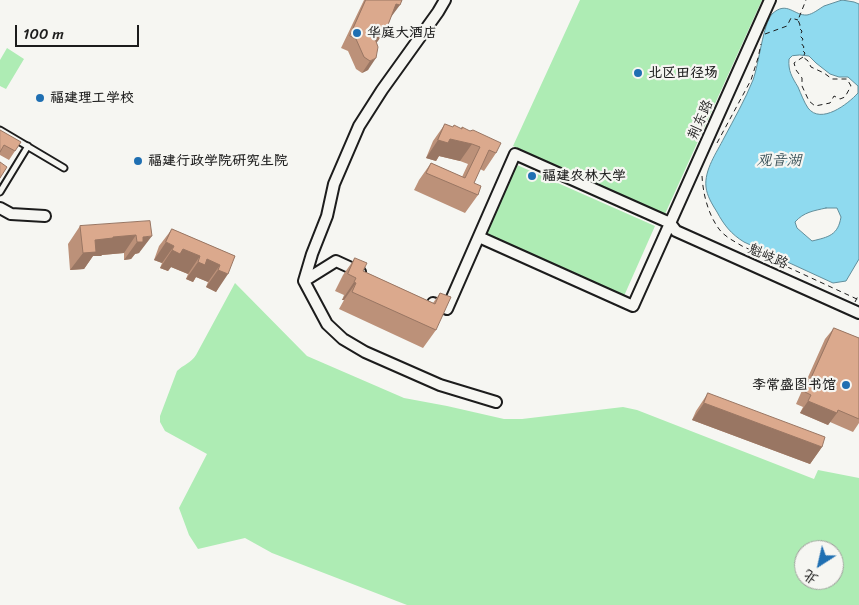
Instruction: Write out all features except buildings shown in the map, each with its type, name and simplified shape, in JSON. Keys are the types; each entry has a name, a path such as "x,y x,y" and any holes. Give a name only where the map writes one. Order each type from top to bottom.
{"street":[{"path":"445,0 359,126 334,184 327,216 312,254 304,282 326,324 343,339 365,352 440,385 496,402"},
{"name":"荆东路","path":"479,237 633,306 770,0"},
{"name":"魁岐路","path":"479,237 515,154 670,223 676,232 859,313"},
{"path":"0,208 14,215 44,216"},
{"path":"421,298 446,309 479,237"},
{"path":"304,282 336,261 370,276"}],"lane":[{"path":"0,130 64,168"},
{"path":"0,192 8,173 28,146"}],"path":[{"path":"804,57 794,62 796,70 802,78 802,86 809,101 815,106 830,103 834,96 840,99 845,97 851,86 847,79 832,80 824,73 811,67 804,57 805,53 802,50 804,46 801,43 803,40 800,36 802,31 799,28 798,20 806,0"},
{"path":"717,142 751,80 764,34 787,26 791,18 798,20"},
{"path":"702,175 703,190 709,208 724,235 742,246 859,300"}],"green space":[{"name":"北区田径场","path":"580,0 762,0 665,214 513,146"},
{"path":"7,48 24,59 6,89 0,86 0,60"},
{"path":"517,165 655,226 624,296 486,234"},
{"path":"235,283 307,356 404,398 504,419 522,419 623,407 637,410 814,479 818,470 859,478 859,605 407,605 272,553 245,538 198,549 189,535 179,508 207,454 165,431 160,422 160,416 177,371 192,360"}],"water":[{"name":"观音湖","path":"842,0 859,4 859,259 846,281 833,283 744,242 735,236 725,225 712,203 706,181 712,161 753,80 766,26 772,14 777,10 786,8 802,15 807,15 814,13 824,6","holes":["792,56 809,56 830,74 848,77 858,86 858,93 834,111 827,114 813,113 808,108 790,70 789,59","826,208 837,208 841,217 838,228 832,234 812,241 797,228 795,222 805,214"]}],"place":[{"name":"华庭大酒店","path":"357,33"},
{"name":"北区田径场","path":"638,73"},
{"name":"福建理工学校","path":"40,98"},
{"name":"福建行政学院研究生院","path":"138,161"},
{"name":"福建农林大学","path":"532,176"},
{"name":"李常盛图书馆","path":"846,385"}]}
